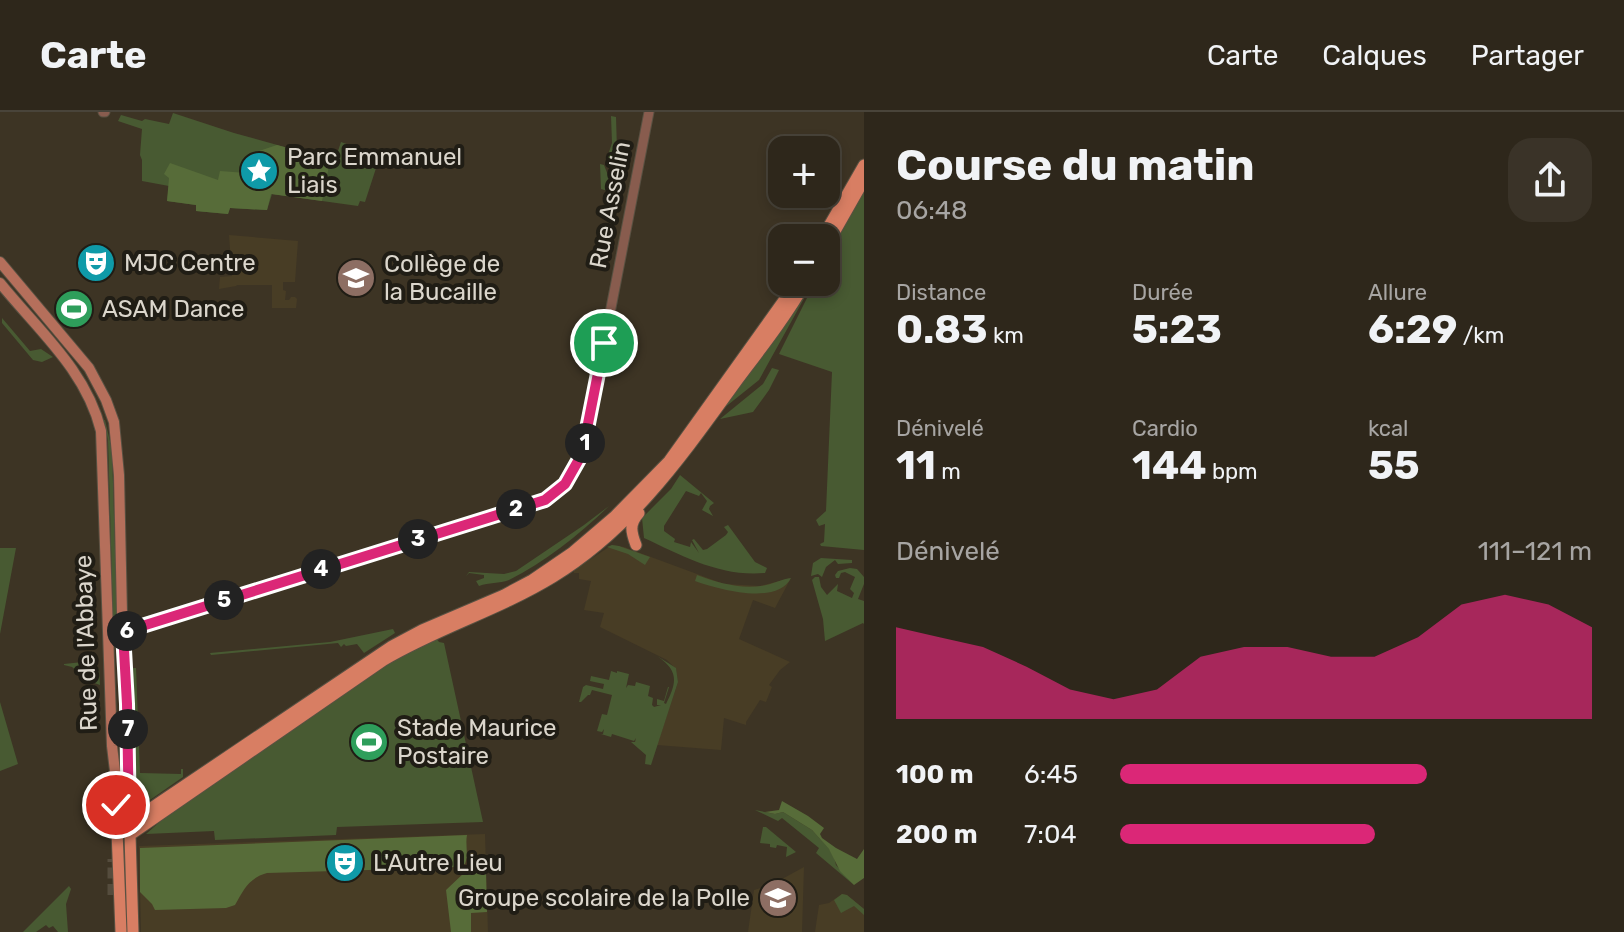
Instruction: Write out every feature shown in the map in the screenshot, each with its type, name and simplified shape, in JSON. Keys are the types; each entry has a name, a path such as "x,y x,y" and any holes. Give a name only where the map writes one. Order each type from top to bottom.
{"main road":[{"path":"830,224 864,165"},
{"path":"839,224 864,180"},
{"name":"Rue de l'Abbaye","path":"0,262 89,368 111,413 116,437 133,932"},
{"name":"Rue de l'Abbaye","path":"0,283 85,386 102,439 106,619 121,932"},
{"path":"742,366 788,296"},
{"path":"611,535 613,523 675,458 795,296"},
{"path":"611,535 636,545 632,521 660,492 678,466 675,458"},
{"path":"130,830 295,711 392,646 504,595 559,562 614,517 675,458"},
{"path":"117,831 130,830 384,660 514,598 555,575 611,535"},
{"path":"144,820 295,711"},
{"path":"113,895 114,932"}],"street":[{"name":"Rue Asselin","path":"123,632 545,500 565,484 584,447 649,112"}],"shaded area":[{"path":"229,235 298,241 295,282 283,282 285,300 295,297 296,308 272,308 272,285 237,285 219,289 220,277 232,276"},
{"path":"612,545 724,584 760,586 791,578 775,608 753,600 739,639 790,662 769,685 772,687 766,702 760,700 746,725 724,718 721,750 657,745 678,682 676,669 667,660 600,627 604,613 584,610 591,581 579,579 579,573 574,573 574,570"},
{"path":"485,834 488,932 141,932 139,846"},
{"name":"Groupe scolaire de la Polle","path":"804,867 802,932 748,932 754,890 771,885"},
{"path":"842,894 864,909 864,932 815,932 819,905 829,903"}],"green space":[{"name":"Parc Emmanuel Liais","path":"173,113 324,158 337,154 341,142 380,156 365,202 360,201 358,206 272,194 267,210 230,208 228,214 196,211 196,205 167,201 169,186 142,181 142,129 118,121 121,115 169,124"},
{"path":"611,116 616,117 618,183 606,161 612,143"},
{"path":"277,145 324,158 331,156 322,201 271,194 267,210 230,208 228,214 196,211 196,205 167,201 169,178 164,174 170,163 218,180 220,171 258,174 263,185 271,183 275,172 253,160 256,152"},
{"path":"600,164 604,165 615,193 601,189"},
{"path":"864,190 864,550 820,544 824,542 825,524 819,526 816,520 826,511 832,372 779,354 808,296 840,296 840,234"},
{"path":"802,296 805,296 759,380 724,408"},
{"path":"2,318 30,351 41,349 53,357 42,362 33,360 2,323"},
{"path":"772,368 779,370 753,412 720,419 763,384"},
{"path":"104,420 112,450 117,616 113,616 108,440"},
{"path":"680,475 714,503 709,509 713,516 702,510 707,501 701,493 699,496 686,491 664,526 664,531 675,539 674,542 690,547 691,542 699,553 692,540 703,550 707,549 726,535 728,532 724,527 728,525 755,562 767,568 765,573 717,568 644,538 642,518 671,489"},
{"path":"609,506 562,547 509,580 479,586 476,581 484,575 469,573 466,576 469,572 504,574 516,571"},
{"path":"612,545 650,557 645,565 628,554 607,547"},
{"path":"0,548 16,548 0,634"},
{"path":"821,558 852,560 852,563 838,564 835,560 826,567 822,577 818,574 811,576 813,563"},
{"path":"850,568 857,569 864,577 858,599 864,601 864,624 825,641 823,619 812,580 819,577 827,595 838,584 837,591 852,598 854,593 850,589 855,577 845,572 839,578 835,575"},
{"path":"697,575 748,587 791,578 773,591 746,593 695,581"},
{"path":"393,629 395,633 364,653 357,644 341,647 338,643 210,653 330,642"},
{"name":"Stade Maurice Postaire","path":"436,638 444,643 483,822 337,827 336,835 215,840 214,831 146,834 163,819 405,652"},
{"path":"657,656 676,668 678,682 651,765 645,764 646,755 631,742 635,742 636,738 634,741 612,734 611,737 601,734 604,729 597,731 602,714 607,715 612,695 592,690 579,702 586,685 603,689 604,684 590,681 591,676 609,680 611,671 617,671 629,674 626,688 628,685 635,686 636,682 650,686 648,696 653,698 654,707 661,705 657,705 657,699 664,701 669,687 666,704 674,677 669,667"},
{"path":"92,661 99,669 100,685 64,665 64,664"},
{"path":"132,668 136,668 140,773 181,774 183,769 183,777 137,809"},
{"path":"0,702 18,764 0,771"},
{"path":"782,801 824,828 820,834 822,838 836,848 857,859 864,849 864,878 854,885 840,871 829,849 812,830 783,812 765,812 779,810"},
{"path":"755,810 775,814 783,812 812,830 833,853 836,865 854,885 816,853 819,848 782,818 778,821"},
{"path":"763,827 796,852 786,857 787,847 777,845 776,848 760,843"},
{"path":"467,835 465,864 441,870 267,873 251,881 235,905 226,908 155,910 140,892 140,848"},
{"path":"465,872 486,872 487,912 471,913 471,932 451,932 446,890"},
{"path":"69,886 71,889 66,904 68,932 58,932 53,926 49,928 46,925 36,932 23,932"},
{"path":"842,894 864,909 864,915 854,906 841,913 834,900"}],"tunnel":[{"path":"113,859 113,895"}],"place":[{"name":"Parc Emmanuel Liais","path":"259,171"},
{"name":"MJC Centre","path":"96,263"},
{"name":"Collège de la Bucaille","path":"356,278"},
{"name":"ASAM Dance","path":"74,309"},
{"name":"Stade Maurice Postaire","path":"369,742"},
{"name":"L'Autre Lieu","path":"345,863"},
{"name":"Groupe scolaire de la Polle","path":"778,898"}],"route":[{"path":"116,805 117,831 129,824 123,632 545,500 565,484 582,454 604,343"}]}
